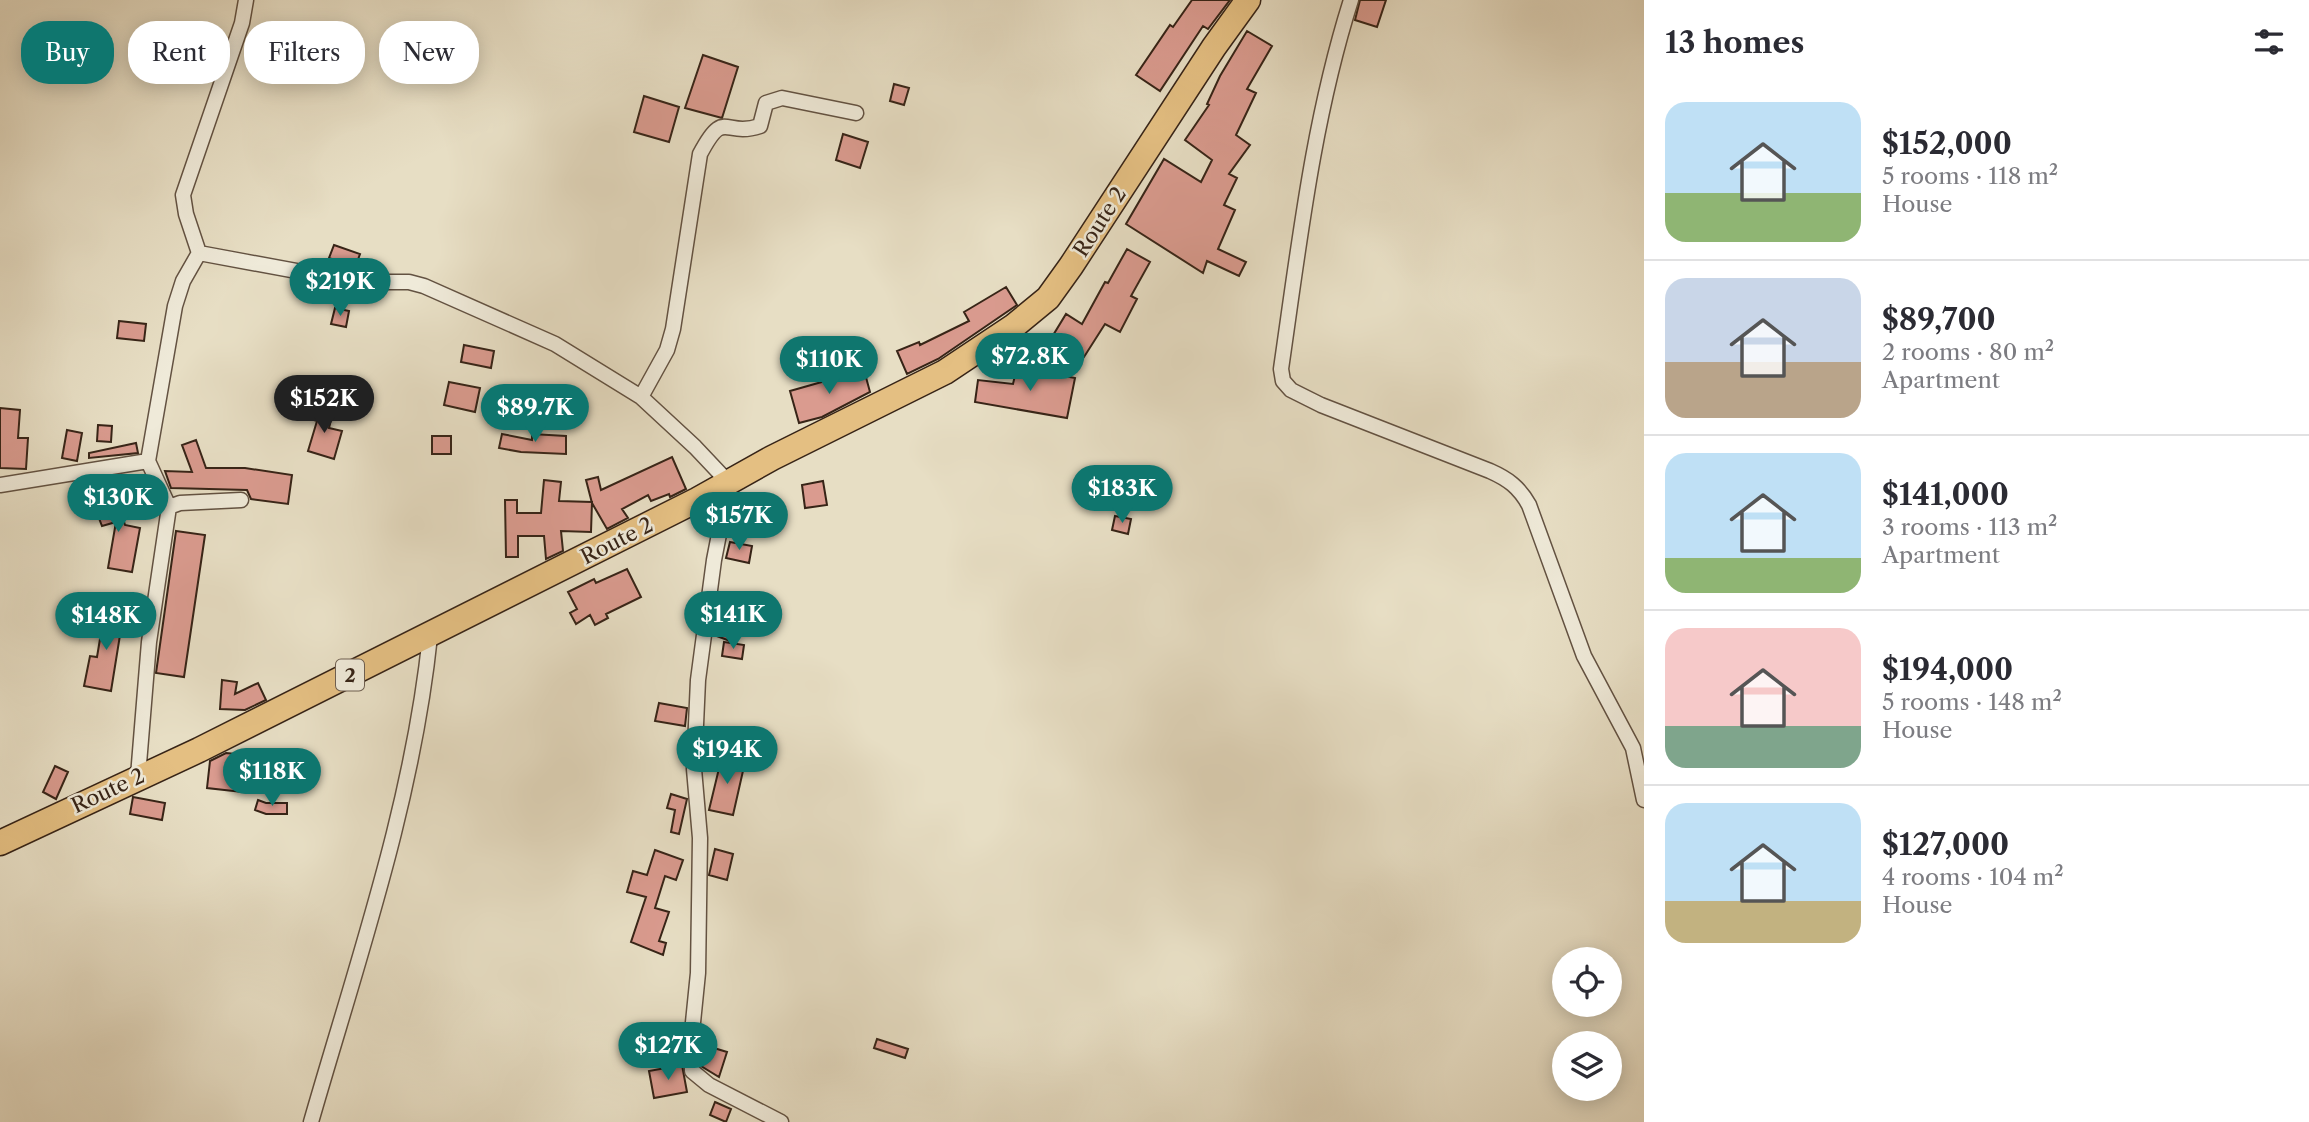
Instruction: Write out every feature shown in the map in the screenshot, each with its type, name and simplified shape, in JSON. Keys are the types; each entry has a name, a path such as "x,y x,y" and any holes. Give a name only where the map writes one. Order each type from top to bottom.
{"highway":[{"name":"Route 2","path":"0,843 138,776 199,750 430,636 714,491 772,458 945,372 1014,326 1048,298 1248,0"}],"street":[{"path":"138,776 149,642 169,507 148,461 175,306 183,281 199,253 186,214 183,195 242,23 246,0"},
{"path":"1351,0 1328,84 1312,162 1281,369 1283,381 1291,390 1321,405 1490,471 1506,478 1521,491 1529,505 1584,656 1633,748 1644,800"},
{"path":"641,397 667,350 673,329 700,154 713,131 719,127 760,126 766,103 782,98 856,113"},
{"path":"199,253 356,282 409,282 424,286 555,344 641,397 689,440 714,491 713,559 698,680 694,769 700,838 698,973 692,1070 703,1080 781,1122"},
{"path":"0,485 148,461"},
{"path":"169,507 180,503 241,500"},
{"path":"311,1122 403,800 426,677 430,636"}],"building":[{"path":"1192,0 1230,0 1208,29 1203,26 1160,91 1136,75 1170,25 1173,27"},
{"path":"1360,0 1386,0 1377,27 1355,20"},
{"path":"1247,31 1272,46 1247,89 1256,93 1236,135 1250,145 1229,174 1237,178 1224,205 1235,210 1218,249 1246,262 1239,276 1207,261 1203,273 1126,224 1164,159 1201,182 1212,160 1185,140 1209,105 1207,104 1220,76"},
{"path":"703,55 738,67 722,118 685,108"},
{"path":"894,84 909,88 904,105 890,101"},
{"path":"644,96 679,107 669,142 634,132"},
{"path":"843,134 868,142 860,168 836,160"},
{"path":"334,245 360,254 355,268 329,258"},
{"path":"1127,249 1150,262 1131,296 1137,299 1120,332 1105,324 1084,357 1052,337 1066,314 1082,324"},
{"path":"1006,287 1017,305 938,359 907,374 897,351 919,342 920,345 969,321 964,312"},
{"path":"335,308 349,311 346,327 331,324"},
{"path":"119,321 146,324 144,341 117,338"},
{"path":"464,345 494,351 491,368 461,362"},
{"path":"1017,367 1075,378 1067,418 975,402 978,380 1013,384"},
{"path":"864,370 870,392 822,417 799,423 790,391"},
{"path":"449,382 480,388 475,412 444,405"},
{"path":"314,407 333,412 329,428 342,431 334,459 308,451 317,421 311,419"},
{"path":"0,408 20,410 18,438 28,438 26,469 0,468"},
{"path":"98,425 112,426 111,442 97,441"},
{"path":"67,430 82,433 77,461 62,458"},
{"path":"502,434 532,440 532,434 566,436 566,454 499,448"},
{"path":"432,436 451,436 451,454 432,454"},
{"path":"196,440 206,468 245,468 292,475 288,504 251,499 247,490 171,488 165,471 192,472 182,445"},
{"path":"136,443 138,453 89,458 89,453"},
{"path":"672,457 686,489 670,497 669,494 651,501 648,495 622,509 628,518 607,529 592,503 586,480 598,477 601,490"},
{"path":"544,480 561,482 559,501 592,502 591,532 561,531 563,551 546,559 544,536 518,536 518,557 506,557 505,500 517,500 517,513 541,513"},
{"path":"823,481 827,505 805,508 802,485"},
{"path":"109,492 118,510 119,505 125,525 140,528 132,572 108,568 116,522 102,526 92,500"},
{"path":"154,497 156,515 143,517 141,499"},
{"path":"759,497 760,500 775,498 778,511 744,520 741,501"},
{"path":"1115,516 1131,519 1128,534 1112,530"},
{"path":"176,531 205,535 184,677 156,673"},
{"path":"730,542 752,546 749,563 726,558"},
{"path":"627,569 641,597 606,614 608,618 595,625 590,615 576,624 570,613 577,609 568,592 594,579 596,583"},
{"path":"112,602 125,604 111,691 84,686 90,656 97,657 103,621 109,622"},
{"path":"716,614 737,621 730,641 714,635"},
{"path":"724,642 744,645 742,659 722,656"},
{"path":"222,680 237,682 235,694 258,683 266,700 245,710 220,709"},
{"path":"659,703 687,708 685,726 655,721"},
{"path":"226,753 255,756 251,793 207,788 210,761"},
{"path":"722,756 745,762 733,815 709,810"},
{"path":"55,766 68,772 56,799 43,792"},
{"path":"671,794 687,799 679,834 671,832 675,810 667,808"},
{"path":"133,797 165,803 162,820 130,814"},
{"path":"258,800 266,803 287,803 287,814 266,814 255,810"},
{"path":"715,849 733,854 727,880 709,875"},
{"path":"655,850 683,860 676,880 665,876 655,908 669,912 659,941 666,943 663,955 631,942 646,897 627,892 633,871 647,875"},
{"path":"877,1039 908,1049 905,1058 874,1048"},
{"path":"704,1045 727,1052 719,1077 701,1066"},
{"path":"682,1065 687,1092 654,1098 649,1071"},
{"path":"715,1102 731,1109 726,1122 710,1115"}]}
